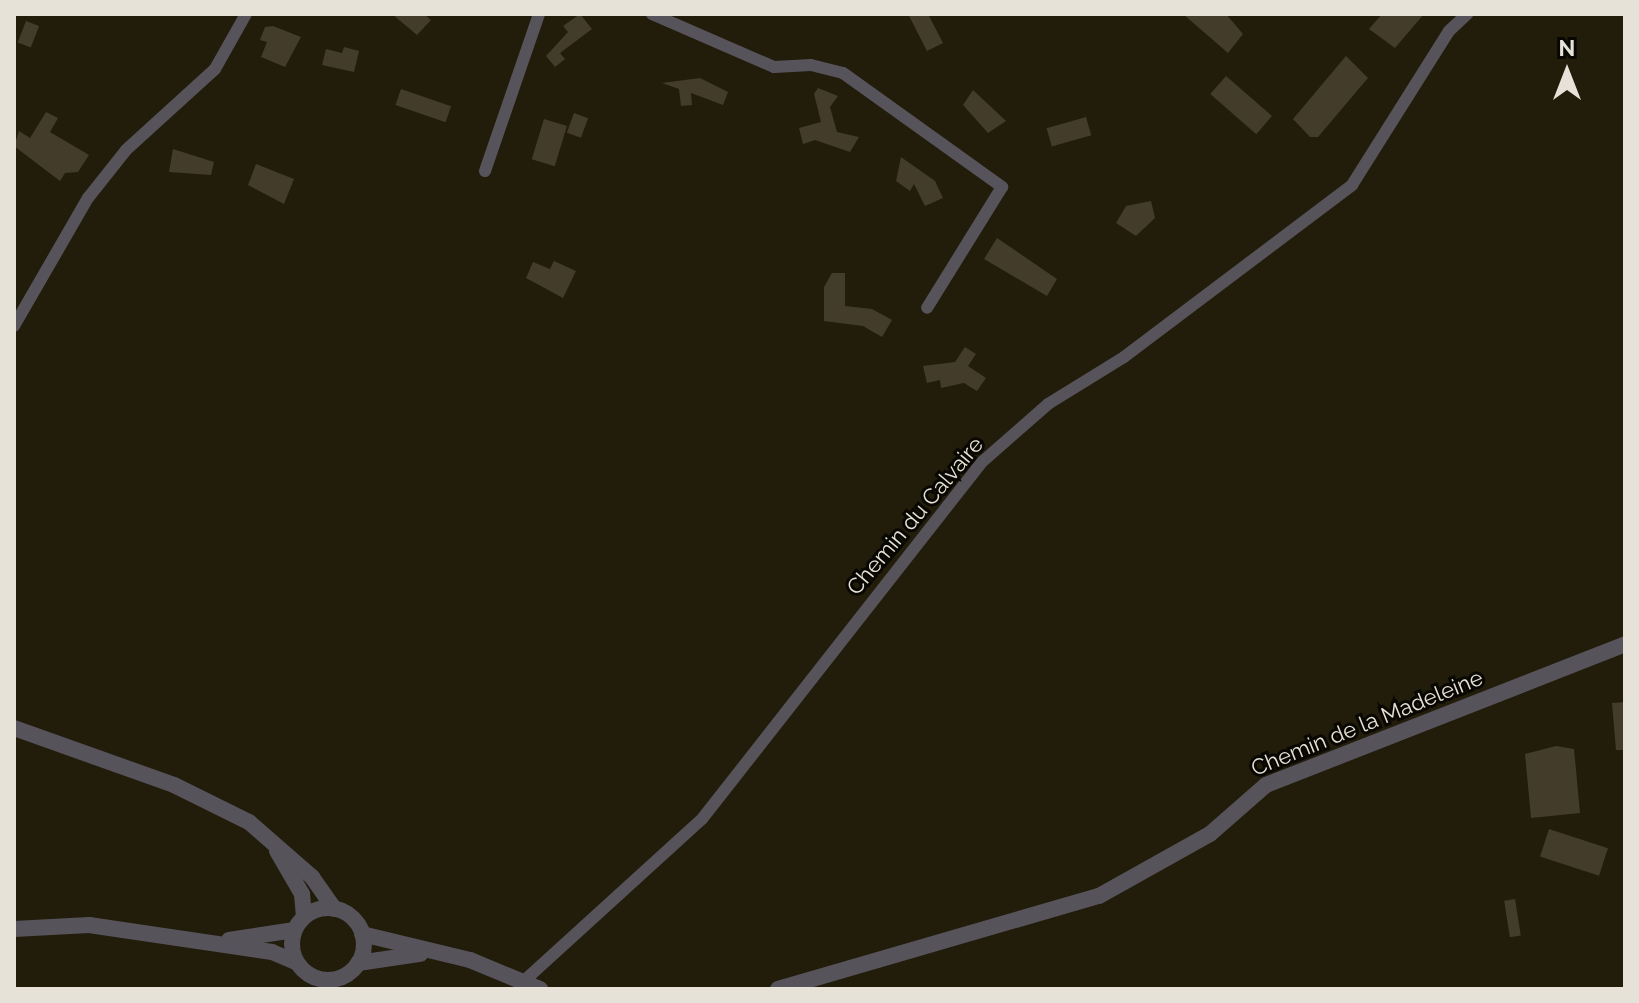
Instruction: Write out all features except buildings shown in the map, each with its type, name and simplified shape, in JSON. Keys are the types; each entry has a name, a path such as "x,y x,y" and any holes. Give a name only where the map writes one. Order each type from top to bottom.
{"street":[{"path":"14,326 88,198 126,150 215,69 246,14"},
{"path":"485,171 539,14"},
{"path":"652,14 774,67 811,65 843,73 1002,187 927,308"},
{"name":"Chemin du Calvaire","path":"525,980 702,819 982,462 1048,404 1124,357 1352,185 1449,31 1467,14"},
{"name":"Chemin de la Madeleine","path":"778,989 940,947 1113,890 1210,834 1266,785 1625,644"},
{"path":"14,728 174,785 249,822 312,877 334,909 352,917 362,934 358,963 343,982 316,983 296,962 219,943 89,925 18,930"},
{"path":"274,846 295,877 299,923 296,962"},
{"path":"219,943 299,923 334,909"},
{"path":"362,934 525,980 540,989"},
{"path":"358,963 440,954"}]}
